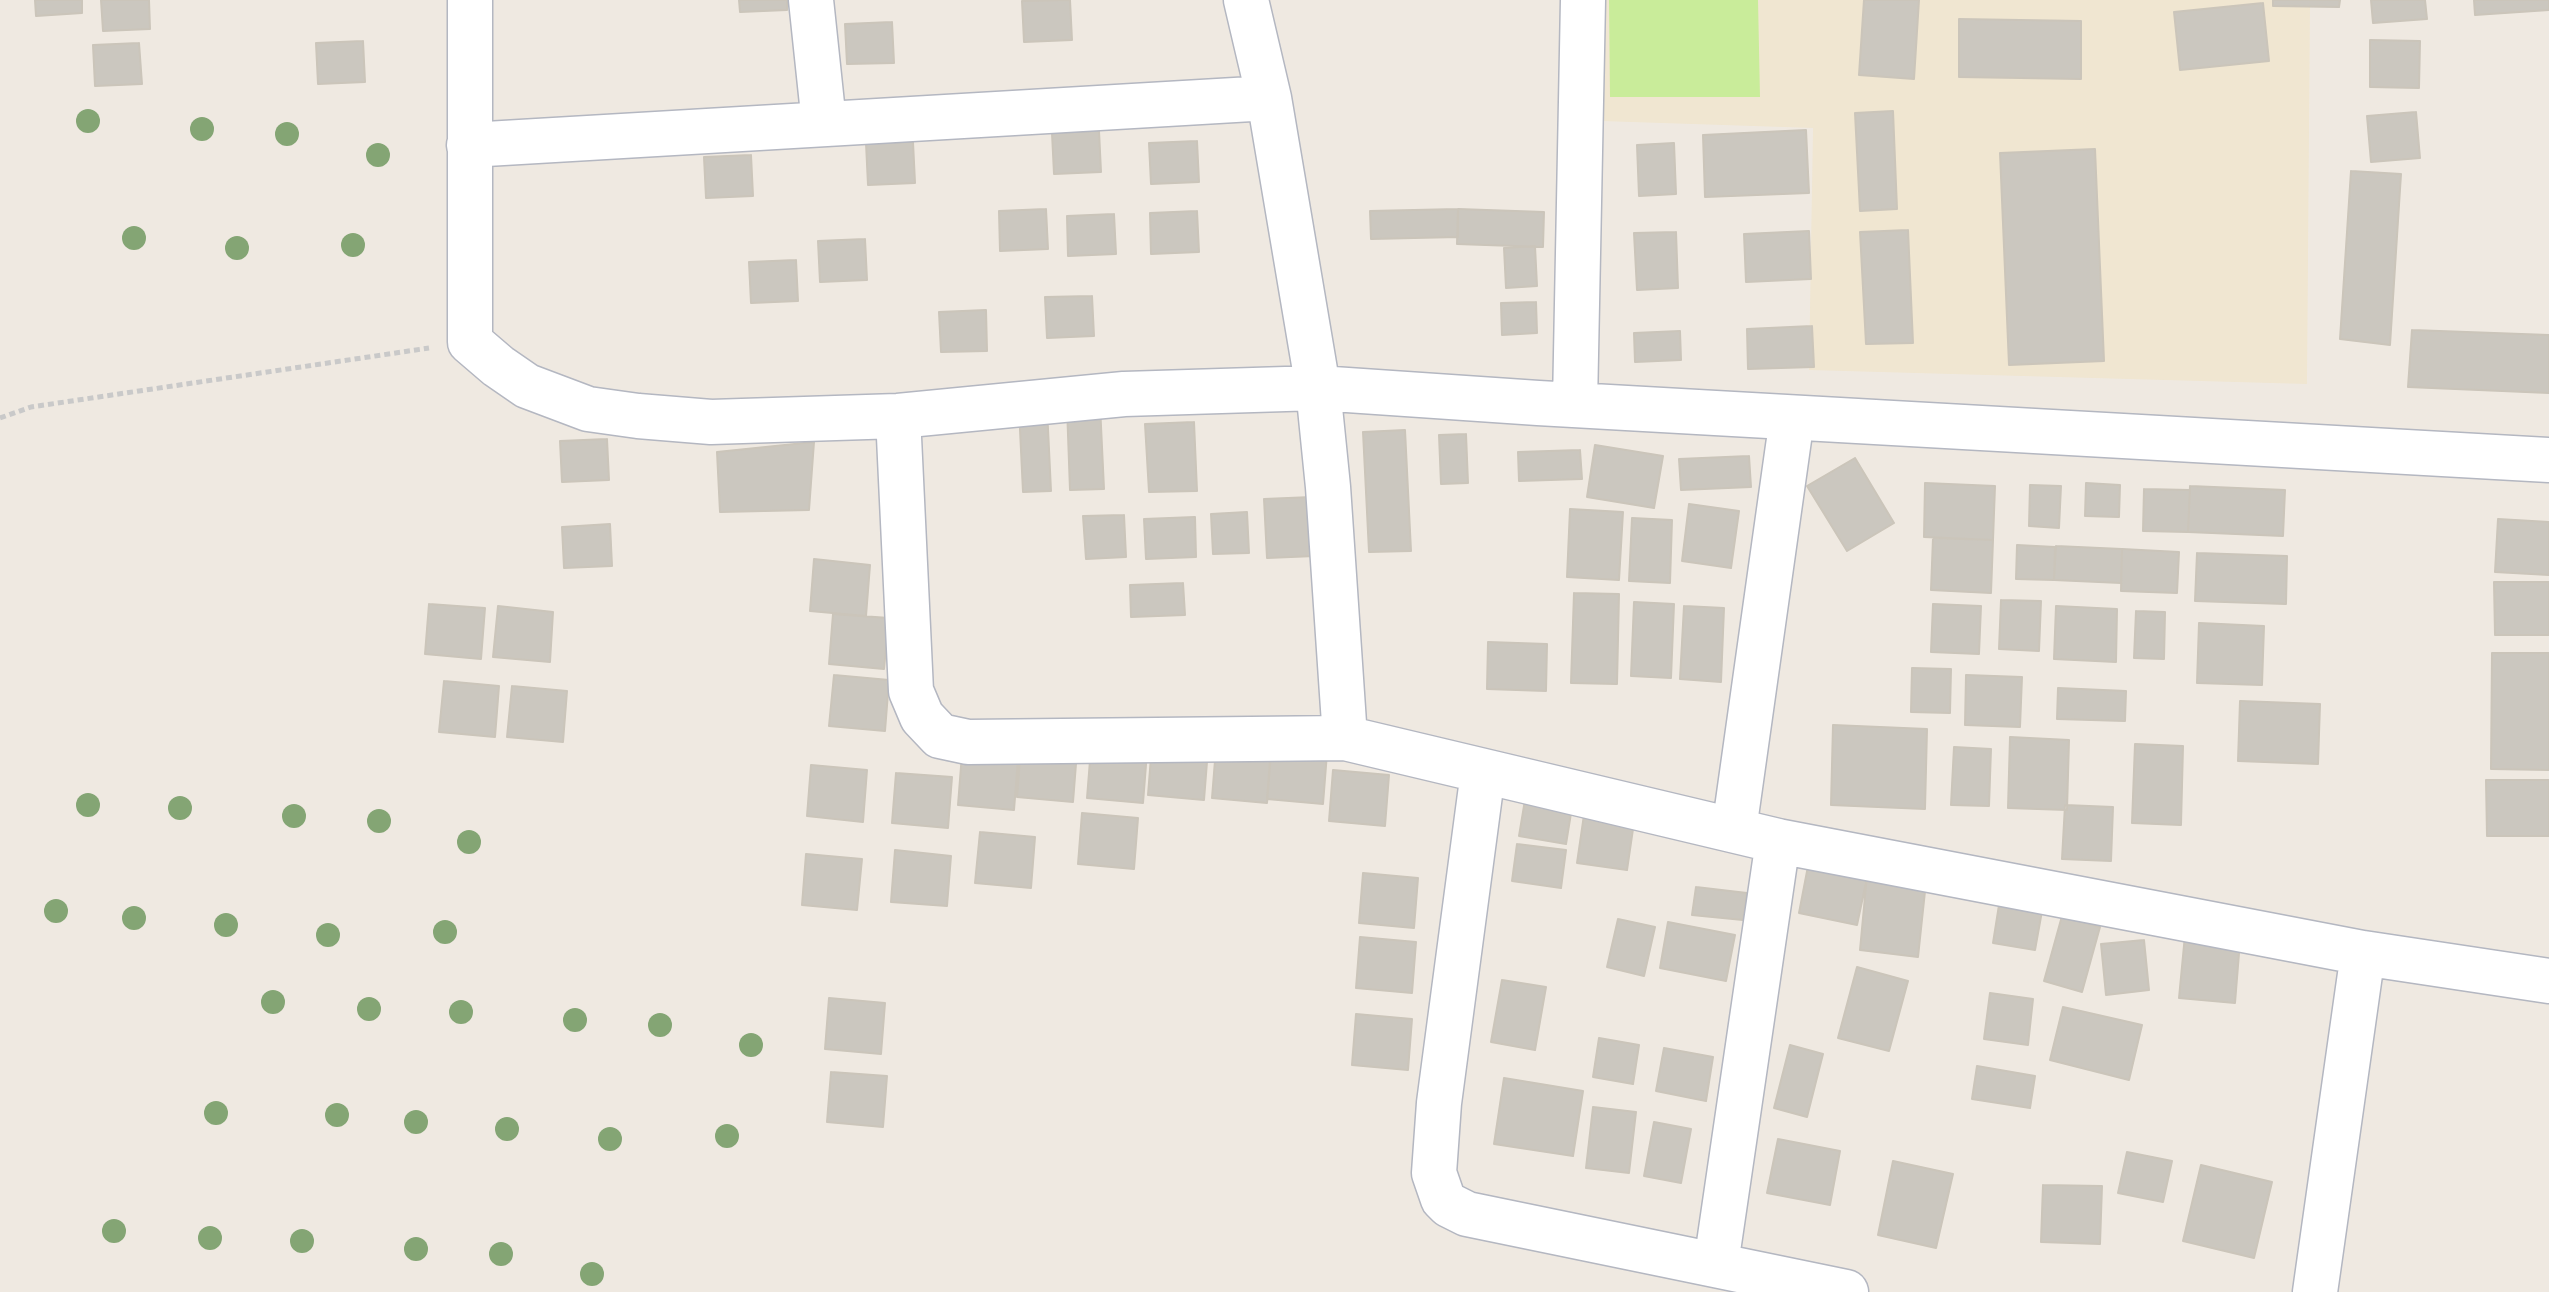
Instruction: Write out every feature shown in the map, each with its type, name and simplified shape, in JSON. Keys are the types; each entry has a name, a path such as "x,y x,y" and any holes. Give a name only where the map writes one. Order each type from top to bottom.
{"street":[{"path":"470,0 470,342 527,386 588,409 711,422 898,416 1124,394 1318,388 2549,460"},
{"path":"811,0 824,123"},
{"path":"1246,0 1269,98 1318,388 1345,738"},
{"path":"1575,405 1583,0"},
{"path":"469,145 1269,98"},
{"path":"898,416 911,691 922,717 940,736 968,742 1345,738 1778,841 2363,953 2549,981"},
{"path":"1734,830 1792,418"},
{"path":"1483,772 1439,1103 1434,1173 1449,1205 1467,1214 1846,1292"},
{"path":"1716,1264 1778,841"},
{"path":"2315,1292 2363,953"}],"path":[{"path":"0,418 31,407 470,342"}],"shaded area":[{"path":"1600,0 2310,0 2307,384 1809,370 1813,128 1602,121"}],"green space":[{"path":"1609,0 1758,0 1760,97 1610,97"}],"building":[{"path":"35,0 82,0 82,13 36,16"},
{"path":"101,0 149,0 150,29 103,31"},
{"path":"739,0 787,0 787,10 740,12"},
{"path":"1070,0 1072,40 1024,42 1022,1"},
{"path":"1864,0 1919,0 1914,79 1859,75"},
{"path":"2273,0 2340,0 2339,7 2273,6"},
{"path":"2371,0 2425,0 2427,19 2373,23"},
{"path":"2474,0 2549,0 2549,10 2475,15"},
{"path":"2263,3 2269,61 2180,70 2174,12"},
{"path":"1959,19 2081,21 2081,79 1959,77"},
{"path":"892,22 894,63 847,64 845,24"},
{"path":"2370,40 2420,41 2419,88 2370,87"},
{"path":"363,41 365,82 318,84 316,43"},
{"path":"139,43 142,84 95,86 93,45"},
{"path":"1893,111 1897,209 1860,211 1855,113"},
{"path":"2416,112 2420,158 2371,162 2367,116"},
{"path":"1806,130 1809,193 1705,197 1703,135"},
{"path":"1099,131 1101,172 1054,174 1052,133"},
{"path":"1197,141 1199,182 1151,184 1149,143"},
{"path":"913,142 915,183 868,185 866,143"},
{"path":"1674,143 1676,194 1639,196 1637,145"},
{"path":"2095,149 2104,361 2009,365 2000,153"},
{"path":"751,155 753,196 706,198 704,157"},
{"path":"2351,171 2401,174 2390,345 2340,339"},
{"path":"1046,209 1048,249 1000,251 999,211"},
{"path":"1458,209 1458,237 1371,239 1370,211"},
{"path":"1458,209 1544,212 1543,247 1457,244"},
{"path":"1197,211 1199,252 1151,254 1150,213"},
{"path":"1114,214 1116,254 1068,256 1067,216"},
{"path":"1908,230 1913,343 1866,344 1860,232"},
{"path":"1809,231 1811,279 1746,282 1744,234"},
{"path":"1676,232 1678,288 1637,290 1634,233"},
{"path":"865,239 867,280 820,282 818,241"},
{"path":"1535,246 1537,286 1506,288 1504,248"},
{"path":"796,260 798,301 751,303 749,262"},
{"path":"1092,296 1094,336 1047,338 1045,297"},
{"path":"1536,302 1537,333 1502,335 1501,303"},
{"path":"986,310 987,351 941,352 939,312"},
{"path":"1812,326 1814,367 1748,369 1747,329"},
{"path":"2412,330 2549,335 2549,393 2408,387"},
{"path":"1680,331 1681,360 1635,362 1634,333"},
{"path":"1100,405 1104,489 1070,490 1067,407"},
{"path":"1047,408 1051,491 1023,492 1019,409"},
{"path":"1194,422 1197,491 1149,492 1145,424"},
{"path":"1405,430 1411,551 1369,552 1363,432"},
{"path":"1466,434 1468,483 1441,484 1439,435"},
{"path":"607,439 609,480 562,482 560,441"},
{"path":"814,442 809,510 720,512 717,452"},
{"path":"1595,445 1663,456 1654,508 1587,497"},
{"path":"1580,450 1582,479 1519,481 1518,452"},
{"path":"1749,456 1751,487 1681,490 1679,459"},
{"path":"1855,458 1894,523 1847,551 1807,486"},
{"path":"1925,483 1995,486 1993,540 1924,537"},
{"path":"2086,483 2120,485 2119,517 2085,516"},
{"path":"2030,485 2061,486 2059,528 2029,526"},
{"path":"2190,486 2285,490 2283,536 2188,532"},
{"path":"2144,489 2190,490 2188,532 2143,531"},
{"path":"1312,497 1315,556 1267,558 1264,499"},
{"path":"1689,504 1739,511 1731,568 1682,561"},
{"path":"1570,509 1623,512 1619,580 1567,577"},
{"path":"1247,512 1249,553 1213,554 1211,514"},
{"path":"1124,515 1126,557 1086,559 1083,516"},
{"path":"1195,517 1196,557 1146,559 1144,519"},
{"path":"1632,518 1672,520 1670,583 1629,581"},
{"path":"2498,519 2549,522 2549,575 2495,572"},
{"path":"610,524 612,566 564,568 562,527"},
{"path":"1933,538 1993,540 1991,593 1931,590"},
{"path":"2017,545 2055,547 2054,580 2016,579"},
{"path":"2056,546 2122,549 2121,583 2054,580"},
{"path":"2122,549 2179,552 2177,593 2121,591"},
{"path":"2197,553 2287,556 2286,604 2195,601"},
{"path":"814,559 870,565 866,616 810,611"},
{"path":"2494,582 2549,582 2549,635 2495,635"},
{"path":"1183,583 1185,615 1131,617 1130,585"},
{"path":"1574,593 1619,594 1617,684 1571,683"},
{"path":"2001,600 2041,601 2039,651 1999,649"},
{"path":"1634,602 1674,604 1671,678 1631,676"},
{"path":"429,604 485,608 481,659 425,654"},
{"path":"1933,604 1981,606 1979,654 1931,652"},
{"path":"498,606 553,612 550,662 493,657"},
{"path":"1684,606 1724,608 1721,682 1680,679"},
{"path":"2056,606 2117,609 2116,662 2054,659"},
{"path":"2136,611 2165,612 2164,659 2134,658"},
{"path":"833,614 889,618 884,669 829,664"},
{"path":"2199,623 2264,626 2262,685 2197,683"},
{"path":"1488,642 1547,644 1546,691 1487,689"},
{"path":"2492,653 2549,653 2549,770 2491,769"},
{"path":"1912,668 1951,669 1950,713 1911,712"},
{"path":"834,675 889,680 885,731 829,726"},
{"path":"1966,675 2022,677 2020,727 1965,725"},
{"path":"444,681 499,686 495,737 439,732"},
{"path":"512,686 567,691 563,742 507,737"},
{"path":"2058,688 2126,691 2125,721 2057,719"},
{"path":"2240,701 2320,704 2318,764 2238,761"},
{"path":"1833,725 1927,729 1925,809 1831,805"},
{"path":"2010,737 2069,740 2067,810 2008,808"},
{"path":"1152,744 1208,749 1204,800 1148,795"},
{"path":"2135,744 2183,746 2181,825 2132,823"},
{"path":"1021,746 1077,751 1073,802 1017,797"},
{"path":"1954,747 1991,749 1989,806 1951,805"},
{"path":"1091,748 1147,752 1143,803 1087,798"},
{"path":"1216,748 1271,753 1267,803 1212,798"},
{"path":"1271,748 1327,753 1323,804 1267,799"},
{"path":"962,754 1018,759 1014,810 958,805"},
{"path":"811,765 867,770 863,822 807,816"},
{"path":"1333,770 1389,775 1385,826 1329,821"},
{"path":"896,773 952,777 948,828 892,823"},
{"path":"2486,780 2549,780 2549,836 2487,836"},
{"path":"1525,800 1572,807 1566,844 1519,836"},
{"path":"2065,805 2113,807 2111,861 2062,859"},
{"path":"1082,813 1138,818 1134,869 1078,864"},
{"path":"1584,815 1634,822 1627,870 1577,863"},
{"path":"980,832 1035,837 1031,888 975,883"},
{"path":"1517,844 1566,850 1561,888 1512,881"},
{"path":"895,850 951,856 947,906 891,902"},
{"path":"806,854 862,859 857,910 802,905"},
{"path":"1809,861 1868,873 1857,925 1799,913"},
{"path":"1363,873 1418,878 1414,928 1359,923"},
{"path":"1867,875 1926,882 1918,957 1860,950"},
{"path":"1696,887 1747,893 1743,920 1692,915"},
{"path":"1999,905 2042,911 2035,950 1993,943"},
{"path":"2062,916 2100,927 2082,992 2044,981"},
{"path":"1618,919 1655,927 1644,976 1607,967"},
{"path":"1668,922 1735,935 1726,981 1660,968"},
{"path":"2185,935 2240,941 2235,1003 2179,998"},
{"path":"1360,937 1416,942 1412,993 1356,988"},
{"path":"2144,940 2149,990 2106,995 2101,944"},
{"path":"1857,967 1908,981 1889,1051 1838,1038"},
{"path":"1502,980 1546,987 1535,1050 1491,1042"},
{"path":"1990,993 2033,999 2028,1045 1984,1039"},
{"path":"829,998 885,1003 881,1054 825,1049"},
{"path":"2063,1007 2142,1025 2129,1080 2050,1060"},
{"path":"1356,1014 1412,1019 1408,1070 1352,1065"},
{"path":"1599,1038 1639,1045 1633,1084 1593,1077"},
{"path":"1790,1045 1823,1054 1807,1117 1774,1108"},
{"path":"1664,1048 1713,1057 1706,1101 1656,1091"},
{"path":"1977,1066 2035,1076 2030,1108 1972,1099"},
{"path":"831,1072 887,1076 883,1127 827,1122"},
{"path":"1504,1078 1583,1091 1573,1156 1494,1144"},
{"path":"1593,1107 1636,1112 1629,1173 1586,1168"},
{"path":"1654,1122 1691,1129 1681,1183 1644,1176"},
{"path":"1778,1139 1840,1151 1830,1205 1767,1193"},
{"path":"2127,1152 2172,1161 2163,1202 2118,1193"},
{"path":"1893,1161 1953,1174 1936,1248 1878,1235"},
{"path":"2201,1165 2272,1182 2254,1258 2183,1241"},
{"path":"2043,1185 2102,1186 2100,1244 2041,1242"}]}
